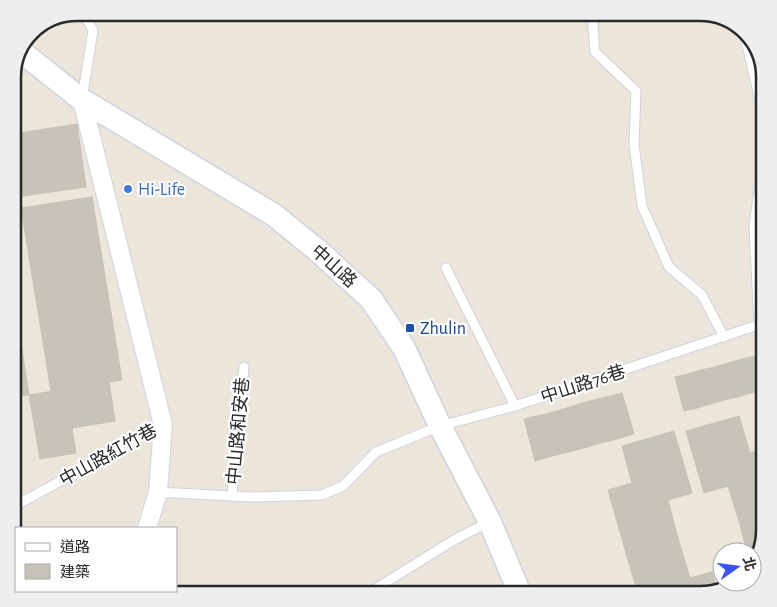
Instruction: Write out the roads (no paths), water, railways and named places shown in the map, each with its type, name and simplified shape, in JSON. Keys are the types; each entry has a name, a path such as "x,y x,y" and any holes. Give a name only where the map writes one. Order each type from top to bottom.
{"street":[{"name":"中山路","path":"26,56 82,100 274,215 317,250 371,299 404,348 440,426 490,522 517,586"},
{"path":"82,100 163,424"},
{"name":"中山路紅竹巷","path":"147,527 158,492 163,424"}],"lane":[{"path":"82,100 93,30 88,21"},
{"path":"592,21 594,52 636,91 634,144 642,206 669,266 702,295 724,337"},
{"path":"749,51 756,82"},
{"name":"中山路76巷","path":"756,212 754,226 756,251"},
{"path":"446,268 515,406"},
{"name":"中山路76巷","path":"440,426 515,406 756,327"},
{"name":"中山路和安巷","path":"232,496 244,367"},
{"name":"中山路紅竹巷","path":"21,503 163,424"},
{"name":"中山路和安巷","path":"158,492 250,497 322,495 343,486 376,452 440,426"},
{"path":"380,586 454,540 490,522"}],"place":[{"name":"Hi-Life","path":"128,189"},
{"name":"Zhulin","path":"410,328"}]}
